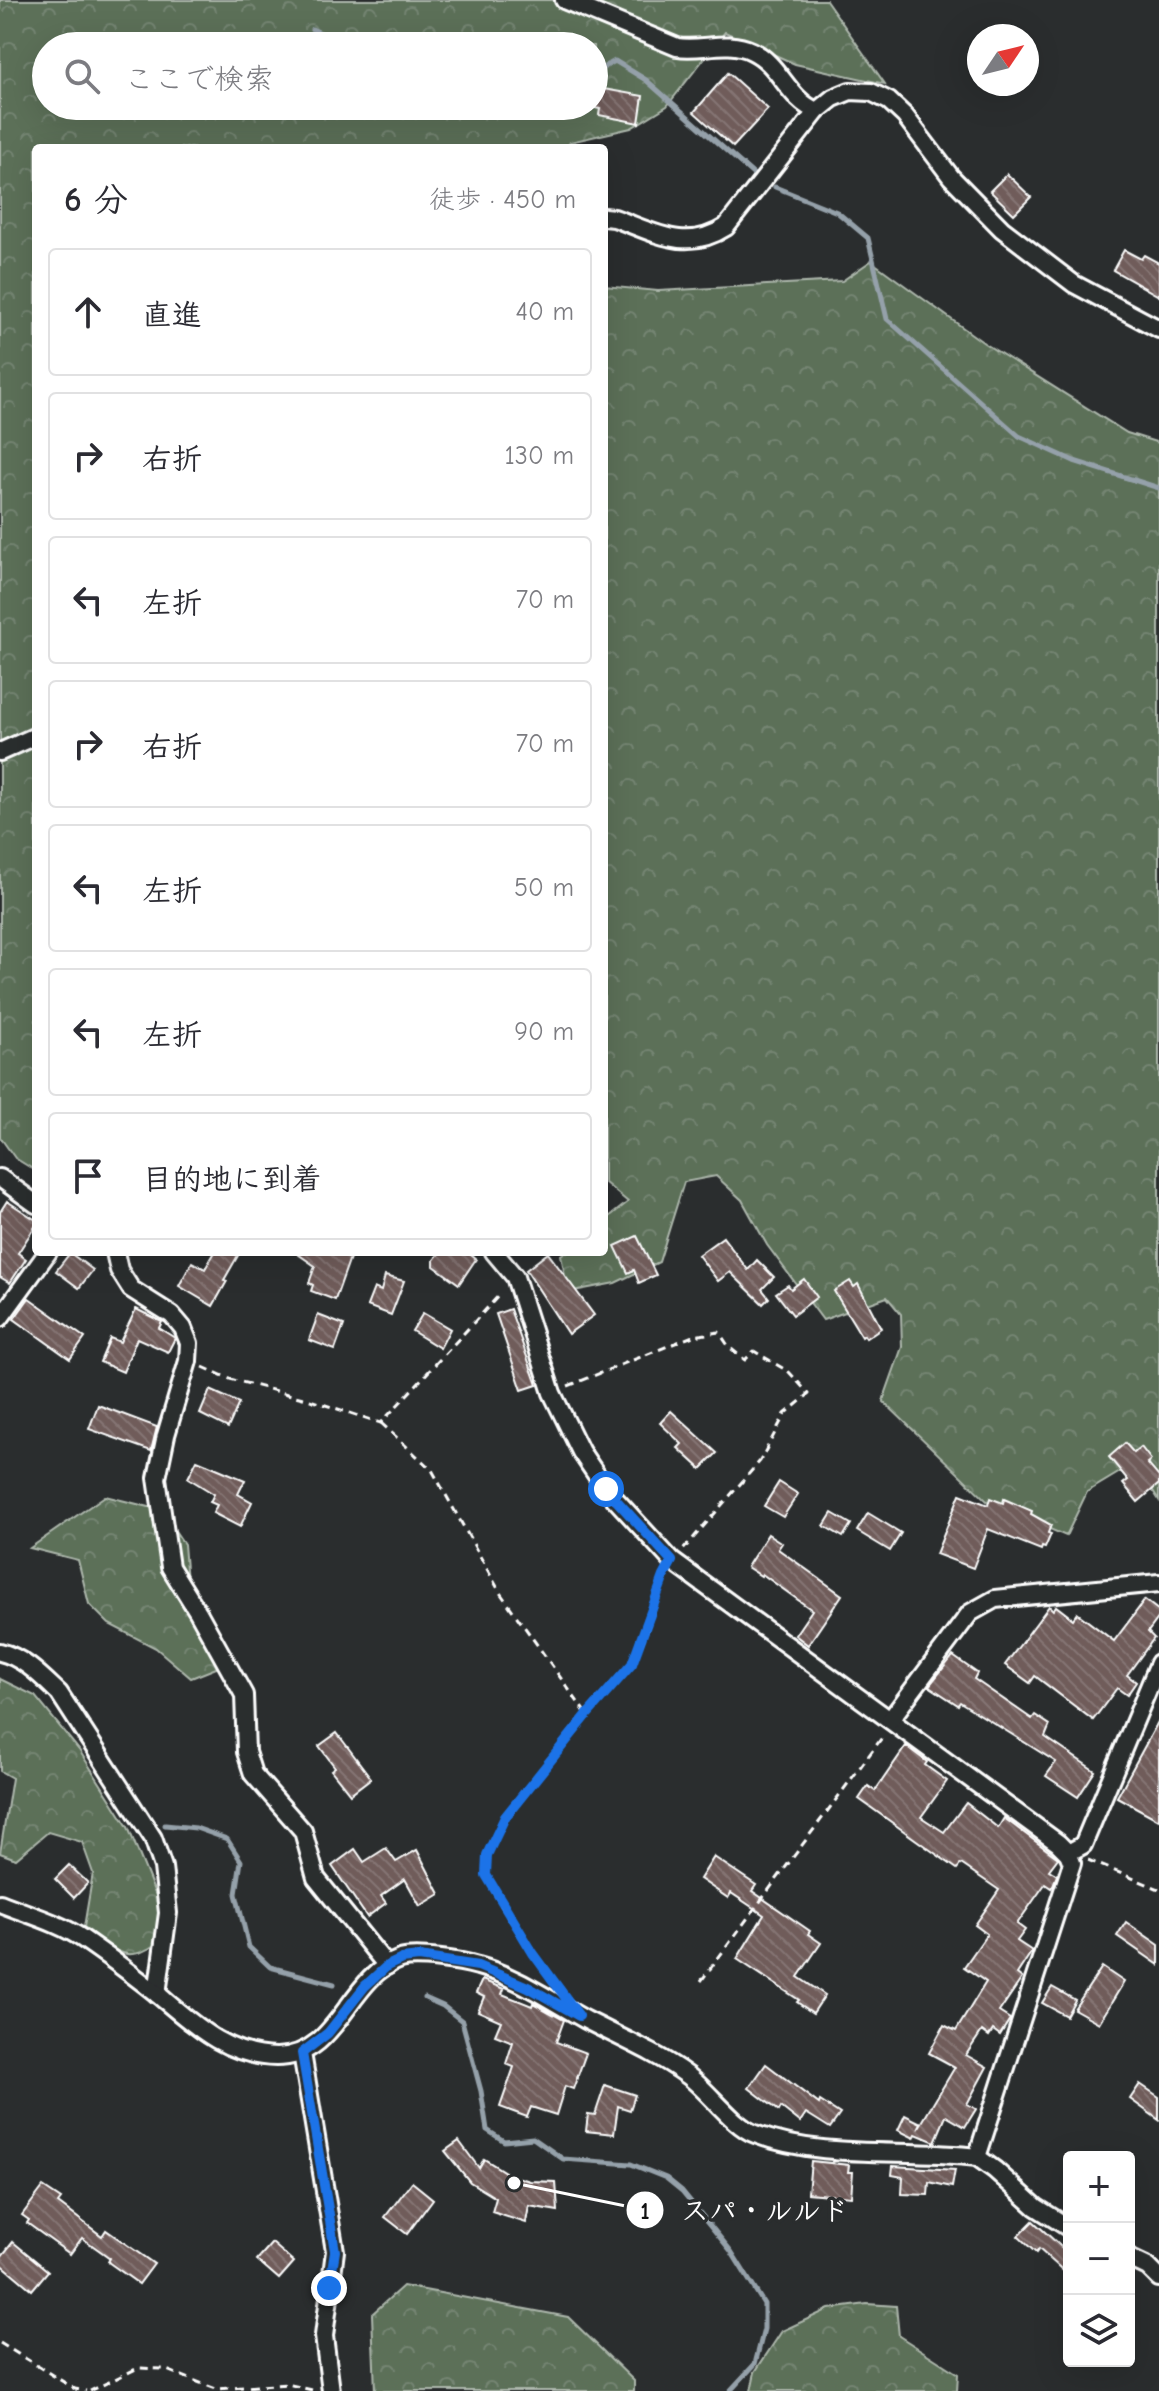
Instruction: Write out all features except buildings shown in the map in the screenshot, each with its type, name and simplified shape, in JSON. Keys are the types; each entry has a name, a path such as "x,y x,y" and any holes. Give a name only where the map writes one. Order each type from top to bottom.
{"street":[{"path":"564,0 677,47 737,46 754,52 771,65 806,107 817,111"},
{"path":"608,217 683,240 698,240 713,235 726,227 817,111 833,98 850,91 871,92 889,101 905,116 951,177 1002,229 1074,284 1159,329"},
{"path":"0,752 32,738"},
{"path":"0,1178 32,1201"},
{"path":"0,1318 45,1256"},
{"path":"116,1256 119,1270 131,1289 172,1315 183,1328 189,1343 188,1361 157,1478 170,1567 244,1695 246,1752 253,1774 303,1831 316,1878 387,1966"},
{"path":"497,1256 515,1277 552,1393 581,1452 606,1489 672,1561 1058,1843 1070,1858"},
{"path":"892,1721 970,1613 995,1599 1159,1583"},
{"path":"0,1652 9,1654 39,1674 59,1693 153,1838 163,1867 168,1913 157,1994"},
{"path":"977,2157 1070,1858 1083,1845 1159,1663"},
{"path":"0,1903 80,1937 157,1994 191,2025 245,2053 280,2057 302,2053 328,2033 365,1986 387,1966 402,1959 419,1957 478,1966 528,1987 684,2072 751,2133 786,2143 834,2149 977,2157 1036,2207 1063,2224"},
{"path":"302,2053 335,2251 324,2336 331,2390"},
{"path":"1135,2261 1148,2267 1159,2278"}],"path":[{"path":"381,1423 515,1277"},
{"path":"552,1393 693,1336 719,1332 729,1347 745,1360 754,1351 789,1372 809,1394 785,1414 760,1461 672,1561 632,1664 505,1817 487,1855 486,1875 560,1991"},
{"path":"188,1361 230,1379 381,1423 432,1470 501,1594 587,1715"},
{"path":"701,1981 892,1721"},
{"path":"1070,1858 1086,1860 1159,1889"},
{"path":"0,2343 75,2389 88,2391 138,2368 164,2369 216,2389 287,2384 317,2391 331,2390"}],"green space":[{"path":"0,0 826,0 885,84 795,64 725,32 667,106 631,128 569,144 32,144 32,1169 15,1158 0,1137"},
{"path":"871,261 984,343 1127,433 1159,443 1159,1500 1135,1463 1087,1492 1066,1536 989,1503 883,1401 902,1347 901,1314 887,1297 823,1320 767,1245 742,1200 716,1176 684,1182 659,1262 615,1283 568,1292 561,1256 608,1256 608,1218 628,1202 608,1185 608,286 658,291 842,281"},
{"path":"105,1496 161,1510 184,1544 187,1582 203,1635 219,1667 191,1678 156,1648 109,1624 89,1604 78,1560 30,1548"},
{"path":"0,1679 35,1696 79,1750 128,1827 161,1908 156,1944 145,1951 135,1954 118,1952 84,1927 93,1873 82,1842 48,1832 16,1859 0,1853 12,1778 0,1771"},
{"path":"403,2286 568,2317 634,2381 634,2391 375,2391 372,2314"},
{"path":"867,2304 896,2306 899,2336 958,2374 957,2391 751,2391 755,2372 782,2331 829,2309"}],"waterway":[{"path":"312,29 319,32"},
{"path":"608,65 615,61 646,80 754,175"},
{"path":"775,187 837,212 868,238 887,319 1019,436 1074,461 1159,488"},
{"path":"165,1825 196,1828 227,1839 241,1861 236,1894 249,1947 270,1967 334,1984"},
{"path":"425,1998 443,2006 462,2021 481,2091 487,2130 504,2141 533,2138 563,2159 631,2164 666,2178 682,2191 731,2251 764,2304 764,2329 755,2364 730,2391"}],"place":[{"name":"スパ・ルルド","path":"514,2183"}],"route":[{"path":"329,2288 335,2251 302,2053 328,2033 365,1986 387,1966 402,1959 419,1957 478,1966 528,1987 579,2016 533,1953 486,1875 487,1855 505,1817 632,1664 672,1561 606,1489"}]}
